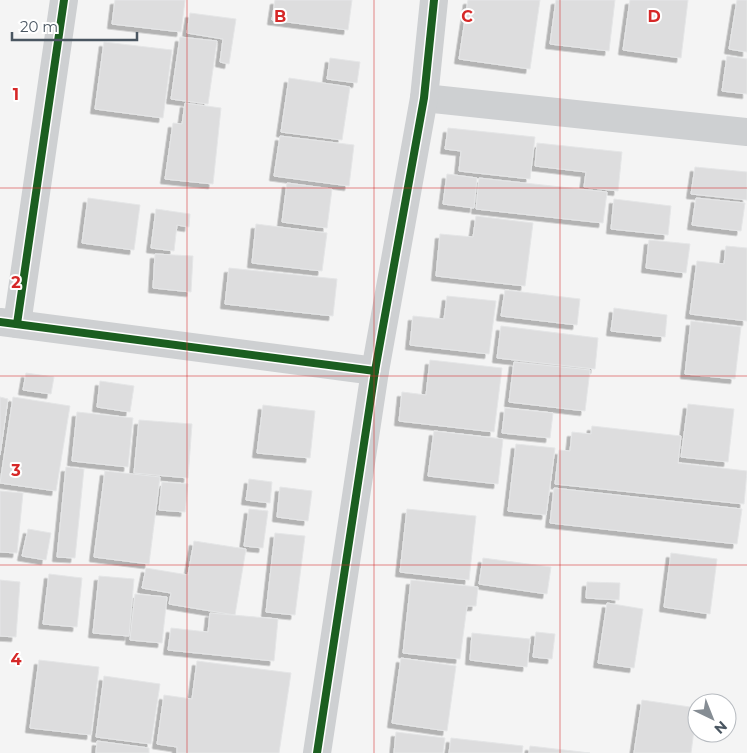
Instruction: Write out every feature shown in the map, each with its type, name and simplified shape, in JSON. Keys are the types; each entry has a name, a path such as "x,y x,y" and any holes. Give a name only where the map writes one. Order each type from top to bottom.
{"street":[{"path":"64,0 9,323 375,371"},
{"path":"317,753 375,371 424,98 434,0"},
{"path":"424,98 747,132"}],"building":[{"path":"115,0 185,0 181,32 112,24"},
{"path":"275,0 352,0 348,30 272,20"},
{"path":"468,0 540,0 530,69 459,59"},
{"path":"556,0 615,0 609,51 550,44"},
{"path":"630,0 688,0 681,58 623,50"},
{"path":"737,0 747,0 747,52 729,49"},
{"path":"190,13 236,19 229,64 220,62 223,39 187,33"},
{"path":"180,37 217,41 208,104 171,99"},
{"path":"104,42 172,50 163,118 95,109"},
{"path":"727,56 747,59 747,94 722,91"},
{"path":"330,58 360,62 357,83 327,79"},
{"path":"289,78 350,87 342,140 281,132"},
{"path":"185,103 221,108 213,184 165,179 173,123 182,124"},
{"path":"448,128 535,137 530,179 459,171 461,151 445,149"},
{"path":"280,136 354,145 349,186 274,176"},
{"path":"537,143 622,152 618,191 584,187 586,172 535,166"},
{"path":"695,167 747,172 747,200 691,194"},
{"path":"447,174 477,178 474,208 443,204"},
{"path":"479,178 607,192 603,223 476,209"},
{"path":"287,183 332,189 327,228 282,222"},
{"path":"88,198 140,205 134,250 82,243"},
{"path":"696,198 745,203 741,231 692,225"},
{"path":"614,199 671,206 668,235 611,229"},
{"path":"156,209 190,214 189,227 177,225 174,251 151,248"},
{"path":"476,216 533,223 525,286 436,276 440,234 473,237"},
{"path":"256,224 327,233 322,271 252,263"},
{"path":"649,240 690,244 686,273 646,268"},
{"path":"726,246 747,248 747,321 690,314 697,261 724,264"},
{"path":"155,254 193,256 191,292 153,288"},
{"path":"229,268 337,279 333,316 225,304"},
{"path":"505,290 580,299 577,325 501,316"},
{"path":"447,296 496,301 489,354 410,345 413,316 444,319"},
{"path":"614,308 667,315 665,337 611,331"},
{"path":"691,321 741,327 735,379 685,374"},
{"path":"501,326 598,338 595,369 497,358"},
{"path":"430,360 502,368 494,432 399,421 402,392 426,395"},
{"path":"514,362 590,370 585,411 509,402"},
{"path":"26,373 54,377 51,394 23,390"},
{"path":"100,381 134,386 130,412 97,407"},
{"path":"0,397 8,399 0,455"},
{"path":"13,397 70,406 56,491 0,483"},
{"path":"688,404 734,409 728,462 681,457"},
{"path":"263,405 315,411 310,458 257,453"},
{"path":"505,408 553,413 550,438 502,433"},
{"path":"77,412 133,418 128,467 72,461"},
{"path":"139,420 192,424 188,478 134,473"},
{"path":"592,426 681,436 678,463 747,471 744,504 555,484 559,450 570,451 572,432 591,434"},
{"path":"434,431 503,439 498,484 428,476"},
{"path":"516,444 555,448 546,515 508,511"},
{"path":"66,467 84,469 75,558 57,557"},
{"path":"105,471 160,477 149,564 94,557"},
{"path":"249,479 272,482 270,503 246,500"},
{"path":"162,482 188,484 185,512 159,510"},
{"path":"280,487 312,491 308,521 277,517"},
{"path":"554,488 742,509 737,544 550,523"},
{"path":"0,491 23,493 17,553 0,552"},
{"path":"249,509 268,511 263,548 244,546"},
{"path":"407,509 476,516 469,580 400,572"},
{"path":"28,529 51,533 46,560 22,556"},
{"path":"275,533 305,536 295,615 266,612"},
{"path":"194,541 246,549 235,615 169,604 171,593 142,588 146,568 188,575"},
{"path":"671,553 717,559 710,614 664,607"},
{"path":"483,558 551,567 547,594 479,584"},
{"path":"49,574 82,578 77,627 43,624"},
{"path":"99,576 134,579 129,636 93,633"},
{"path":"0,580 20,582 16,637 0,636"},
{"path":"411,580 478,587 476,606 467,606 460,659 403,653"},
{"path":"587,582 620,583 619,600 586,598"},
{"path":"135,594 167,597 162,643 130,640"},
{"path":"607,603 643,609 634,668 598,663"},
{"path":"210,613 278,619 274,661 168,650 171,628 208,632"},
{"path":"536,632 555,634 552,659 533,657"},
{"path":"472,633 530,639 527,667 470,660"},
{"path":"401,658 456,666 447,731 392,723"},
{"path":"39,660 99,667 91,735 30,728"},
{"path":"197,661 291,673 279,753 177,753 177,747 157,744 164,695 192,699"},
{"path":"104,676 160,684 151,744 96,737"},
{"path":"642,700 687,707 687,743 692,743 691,753 634,753"},
{"path":"396,732 445,738 443,753 394,753"},
{"path":"451,738 523,746 522,753 449,753"},
{"path":"97,741 149,748 149,753 96,753"},
{"path":"530,746 590,753 529,753"}],"cycle path":[{"path":"17,324 64,0"},
{"path":"317,753 375,371 424,98 434,0"},
{"path":"0,322 375,371"}]}
